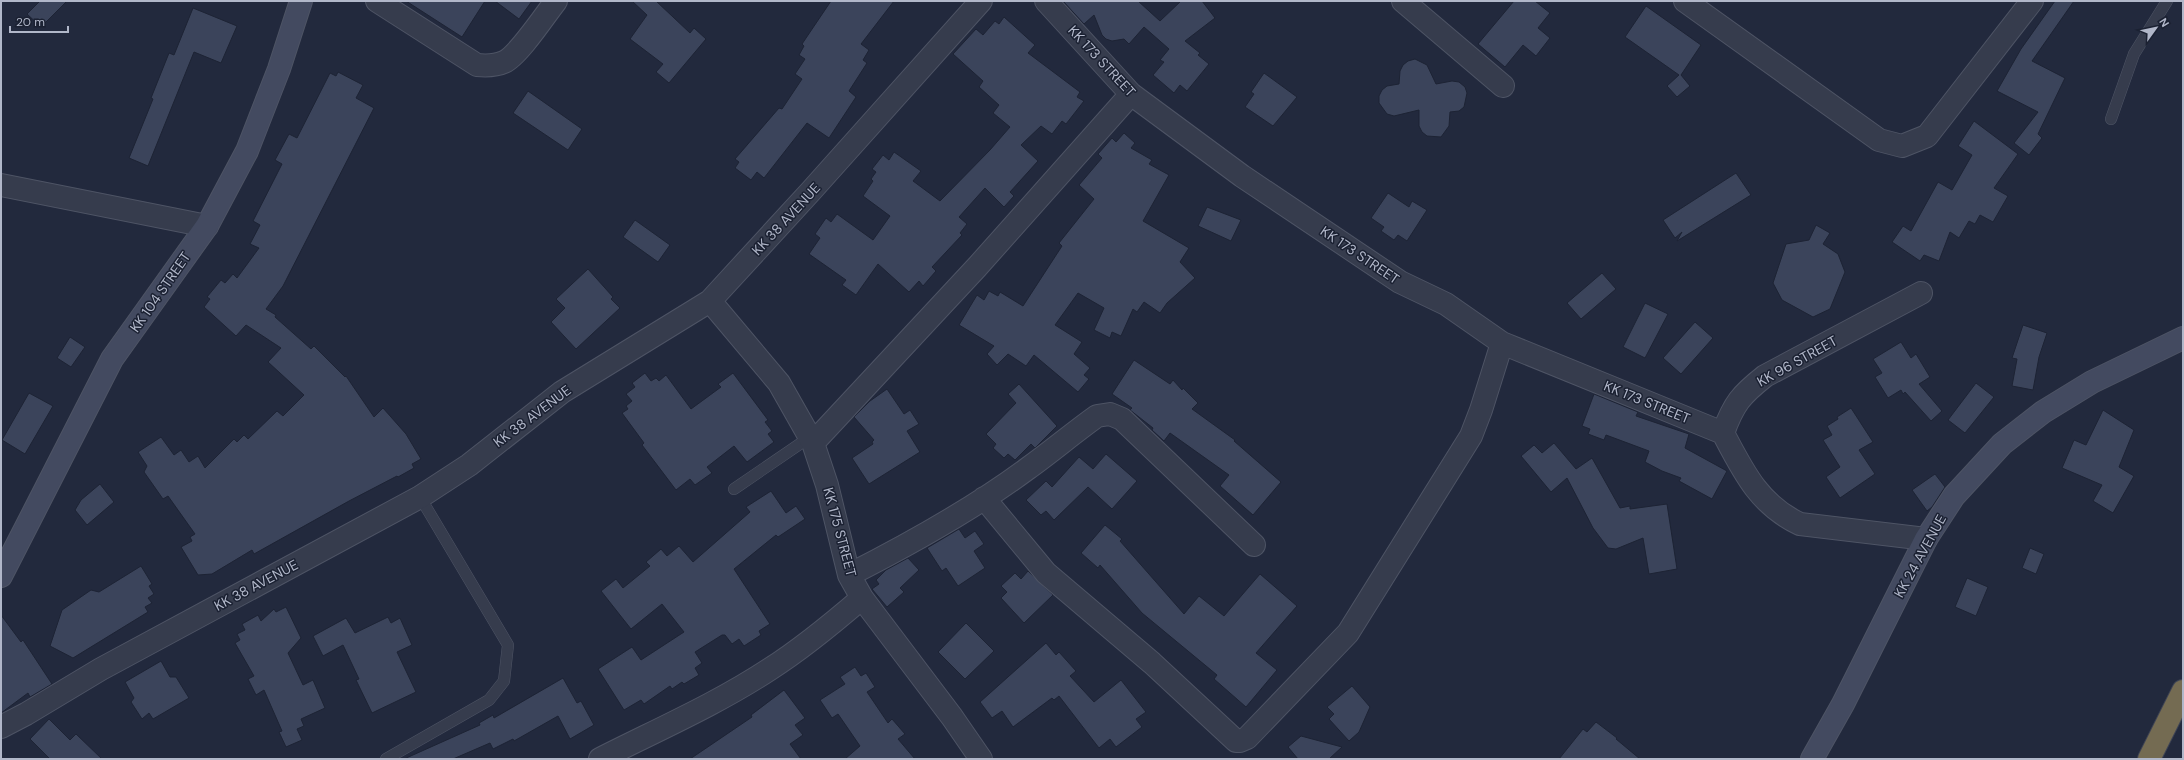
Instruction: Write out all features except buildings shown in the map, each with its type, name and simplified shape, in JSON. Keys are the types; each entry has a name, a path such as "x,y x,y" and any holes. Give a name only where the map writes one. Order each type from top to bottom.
{"highway":[{"path":"2148,759 2183,692"}],"street":[{"name":"KK 104 STREET","path":"1,576 112,359 207,226 247,151 279,69 301,1"},
{"path":"377,1 477,65 491,66 506,62 556,1"},
{"name":"KK 38 AVENUE","path":"1,727 26,714 108,665 420,497 469,464 562,392 710,301 811,191 981,1"},
{"name":"KK 173 STREET","path":"1046,1 1131,94 1242,176 1400,282 1446,304 1502,343 1723,433"},
{"path":"1403,1 1503,86"},
{"path":"1685,1 1879,140 1902,146 1927,136 2032,1"},
{"path":"812,440 977,267 1131,94"},
{"path":"1,185 207,226"},
{"name":"KK 96 STREET","path":"1723,433 1731,410 1744,393 1766,376 1921,293"},
{"name":"KK 175 STREET","path":"710,301 779,382 812,440 827,485 849,575 862,598 952,717 981,759"},
{"name":"KK 24 AVENUE","path":"1812,759 1843,704 1926,539 1954,496 2002,444 2042,412 2092,382 2183,338"},
{"path":"984,498 1046,573 1152,663 1236,741 1240,741 1247,738 1348,633 1471,436 1481,410 1502,343"},
{"path":"849,575 879,560 984,498 1026,470 1097,416 1110,414 1122,419 1254,545"},
{"path":"1723,433 1759,494 1784,516 1800,524 1926,539"},
{"path":"600,759 726,694 770,669 825,629 862,598"}],"lane":[{"path":"2111,119 2134,54 2167,1"},
{"path":"734,488 812,440"},
{"path":"386,759 488,700 504,681 508,645 420,497"}]}
